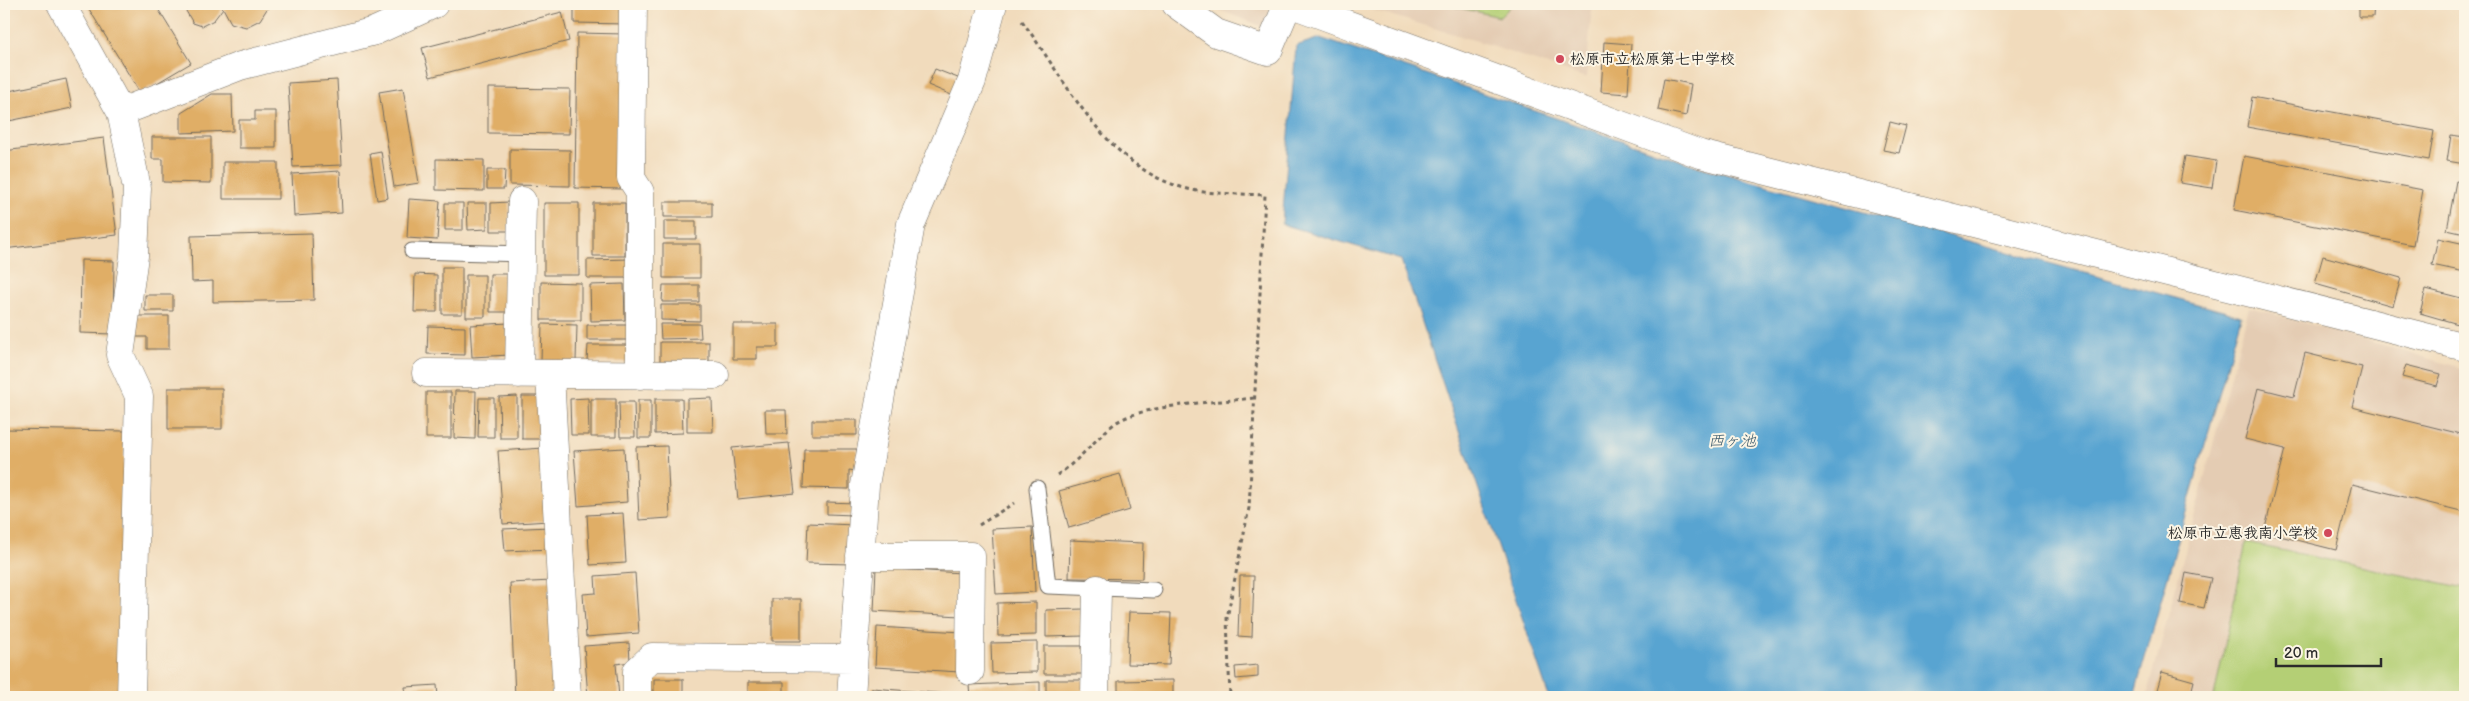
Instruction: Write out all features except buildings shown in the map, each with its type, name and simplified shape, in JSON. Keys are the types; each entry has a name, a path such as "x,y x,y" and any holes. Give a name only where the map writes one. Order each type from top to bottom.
{"street":[{"path":"61,4 121,112 137,188 134,256 120,354 139,396 131,697"},
{"path":"121,112 240,66 375,31 434,4"},
{"path":"633,4 631,178 640,192 640,375"},
{"path":"851,697 865,485 910,224 972,81 993,4"},
{"path":"1176,4 1216,33 1268,51 1288,4"},
{"path":"1292,4 1700,154 2465,348"},
{"path":"519,374 522,201"},
{"path":"426,373 715,375"},
{"path":"550,374 567,697"},
{"path":"860,556 971,556 970,671"},
{"path":"1095,697 1098,589"},
{"path":"637,697 637,671 652,657 853,659"}],"lane":[{"path":"412,251 521,254"},
{"path":"1037,488 1048,586 1154,590"}],"path":[{"path":"1018,16 1086,115 1130,162 1165,181 1203,192 1265,195 1249,508 1227,618 1230,697"},
{"path":"971,556 971,529 1070,467 1116,422 1149,410 1254,398"}],"shaded area":[{"path":"1203,4 1271,4 1264,27"},
{"name":"松原市立松原第七中学校","path":"1353,4 1592,4 1586,78 1477,41"},
{"name":"松原市立恵我南小学校","path":"2249,307 2465,369 2465,697 2147,697"}],"green space":[{"path":"1443,4 1513,4 1500,17"},
{"path":"2246,543 2465,588 2465,697 2214,697"}],"water":[{"name":"西ヶ池","path":"1320,38 1700,167 2241,316 2134,697 1549,697 1401,260 1282,224 1296,46"}],"place":[{"name":"松原市立松原第七中学校","path":"1560,59"},
{"name":"松原市立恵我南小学校","path":"2328,533"}]}
